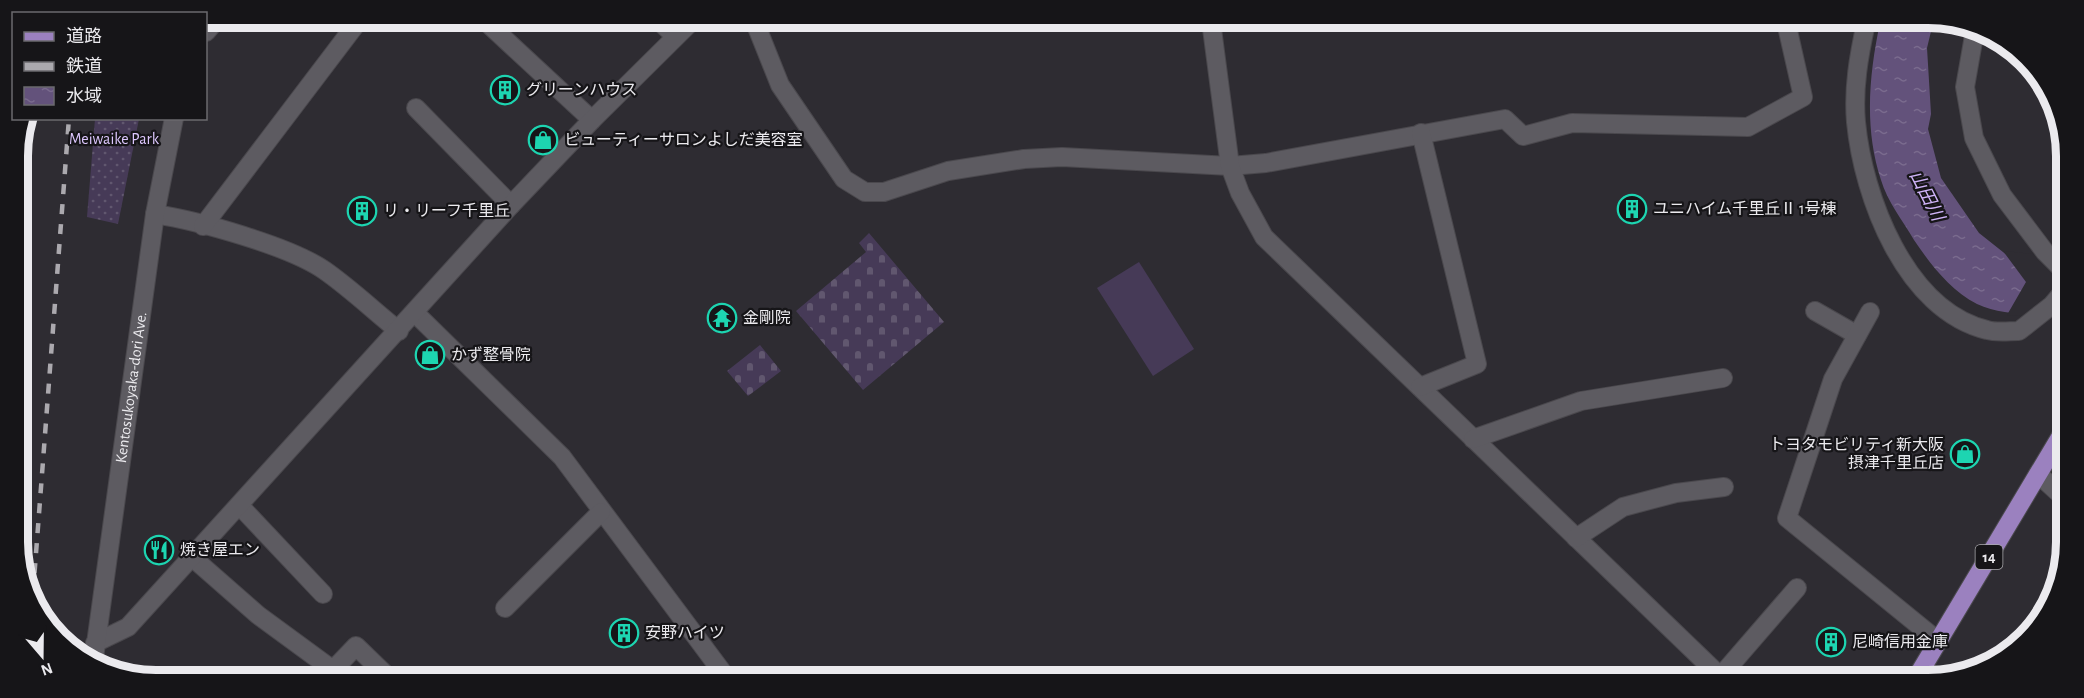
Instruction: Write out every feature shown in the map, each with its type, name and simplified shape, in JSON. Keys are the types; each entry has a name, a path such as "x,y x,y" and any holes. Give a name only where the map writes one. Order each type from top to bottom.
{"main road":[{"name":"14","path":"1921,669 2056,444"}],"street":[{"path":"1212,28 1230,166 1239,193 1264,237 1713,669"},
{"path":"757,29 780,86 844,179 865,192 884,192 948,171 1024,159 1062,157 1230,166 1266,163 1505,119 1523,136 1572,123 1748,127 1803,97 1787,28"},
{"path":"1865,28 1856,68 1856,120 1864,175 1878,217 1901,258 1927,294 1960,319 1988,331 2019,331 2035,320 2056,299"},
{"path":"203,226 353,29"},
{"path":"494,29 592,120"},
{"path":"667,29 675,36"},
{"path":"94,651 128,627 511,205 684,29"},
{"path":"1974,37 1965,87 1974,138 2002,195 2056,263"},
{"path":"416,108 511,205"},
{"name":"Kentosukoyaka-dori Ave.","path":"94,651 155,214 174,120"},
{"path":"1420,387 1477,364 1421,133"},
{"path":"155,214 289,252 315,265 399,331"},
{"path":"1815,311 1857,335"},
{"path":"1870,312 1833,379 1786,518 1938,641"},
{"path":"415,313 562,457 720,670"},
{"path":"1473,439 1581,401 1723,378"},
{"path":"2038,474 2056,490"},
{"path":"1576,538 1623,507 1676,493 1724,487"},
{"path":"240,506 323,594"},
{"path":"505,608 601,512"},
{"path":"193,558 258,615 333,670"},
{"path":"1729,669 1797,588"},
{"path":"333,670 356,646 381,670"}],"green space":[{"name":"Meiwaike Park","path":"95,120 139,120 118,224 87,217"},
{"path":"869,233 944,322 863,390 796,311 866,252 859,243"},
{"path":"1139,262 1194,349 1153,376 1097,288"},
{"path":"760,345 781,371 748,396 727,371"}],"water":[{"name":"山田川","path":"1879,28 1932,29 1927,48 1931,114 1928,129 1941,178 1979,233 2008,256 2056,308 2056,315 2019,314 1987,308 1958,292 1934,268 1896,211 1881,180 1870,121 1873,62"}],"pier":[{"path":"2003,251 2056,256 2056,318 2007,315 2026,282"}],"railway":[{"path":"34,579 69,120"}],"place":[{"name":"グリーンハウス","path":"505,90"},
{"name":"ビューティーサロンよしだ美容室","path":"543,140"},
{"name":"ユニハイム千里丘Ⅱ 1号棟","path":"1632,209"},
{"name":"リ・リーフ千里丘","path":"362,211"},
{"name":"金剛院","path":"722,318"},
{"name":"かず整骨院","path":"430,355"},
{"name":"トヨタモビリティ新大阪 摂津千里丘店","path":"1965,454"},
{"name":"焼き屋エン","path":"159,550"},
{"name":"安野ハイツ","path":"624,633"},
{"name":"尼崎信用金庫","path":"1831,642"}]}
